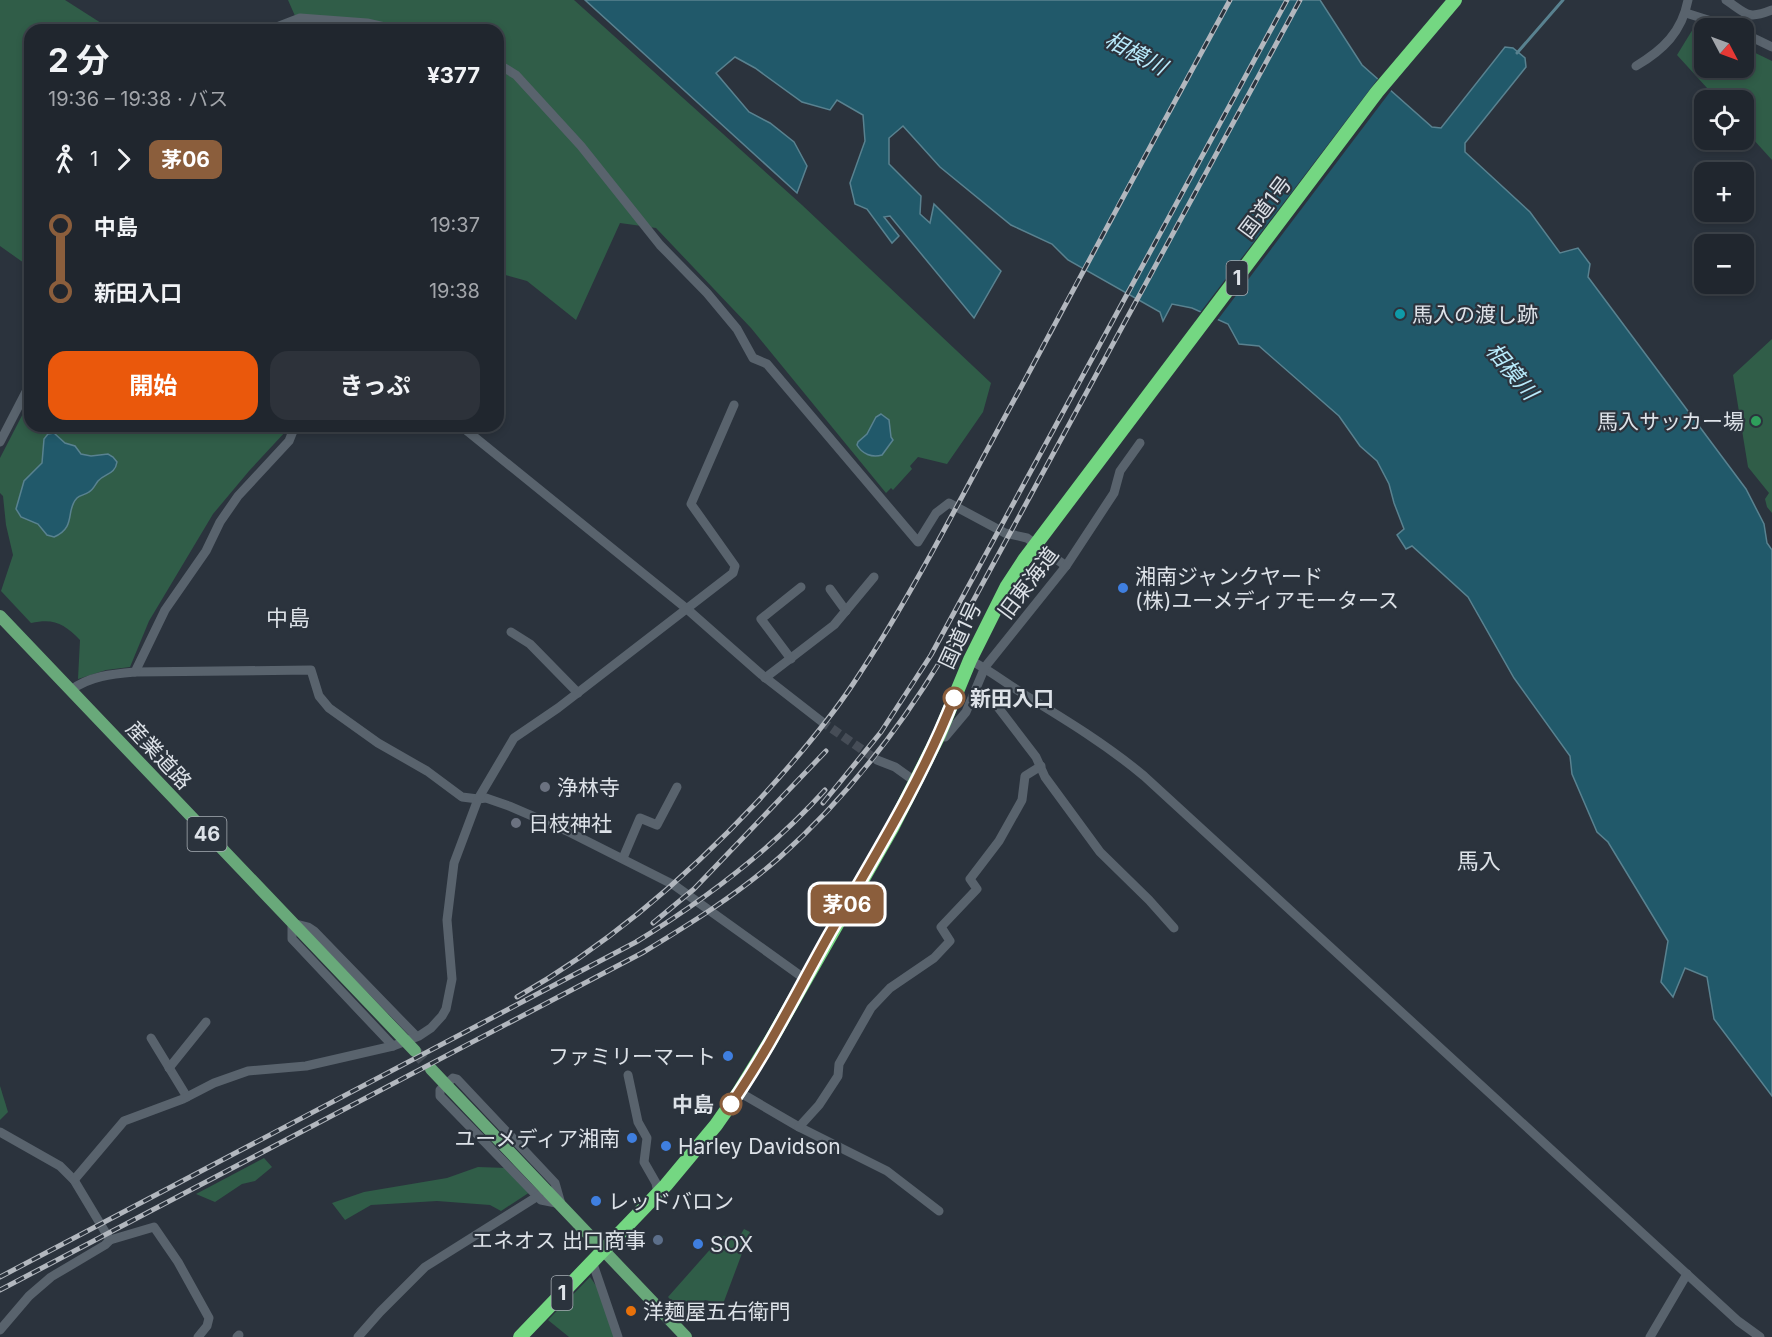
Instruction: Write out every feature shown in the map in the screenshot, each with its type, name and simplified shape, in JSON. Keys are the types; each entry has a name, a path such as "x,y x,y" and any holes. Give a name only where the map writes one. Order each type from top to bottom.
{"highway":[{"name":"国道1号","path":"520,1337 658,1193 716,1125 771,1040 892,828 939,735 970,660 1007,586 1024,560 1377,92 1455,0"}],"main road":[{"name":"産業道路","path":"0,616 415,1051"},
{"path":"431,1069 686,1337"}],"street":[{"path":"1635,66 1650,58 1671,39 1686,14 1688,0"},
{"path":"1726,0 1748,15 1755,17 1772,10"},
{"path":"1686,14 1699,18"},
{"path":"284,24 300,18 371,24"},
{"path":"1754,38 1772,47"},
{"path":"504,68 516,75 580,146 660,245 707,293 737,329 753,358 767,364 918,542 936,513 949,503 1005,533 1028,538 1066,566"},
{"path":"0,442 24,396"},
{"path":"74,1180 124,1121 241,1073 306,1066 396,1045 431,1028 442,1016 452,978 447,920 454,863 478,799 514,738 578,693 733,573 735,566 692,504 734,405"},
{"path":"135,672 165,610 201,558 220,522 238,496 289,441 293,432"},
{"path":"468,432 687,609 765,678 821,721"},
{"name":"旧東海道","path":"939,735 945,737 957,725 975,693 985,667 1066,566 1113,493 1120,471 1140,443"},
{"path":"765,678 834,625 874,577"},
{"path":"791,659 760,619 801,587"},
{"path":"830,589 846,610"},
{"path":"511,632 530,644 578,693"},
{"path":"970,660 985,667 1111,750 1144,776 1738,1321 1760,1337"},
{"path":"71,690 78,685 106,675 135,672 311,670 320,696 329,708 378,743 427,771 462,796 486,798 509,806 567,831 674,885 805,978"},
{"path":"975,693 997,706 1100,852 1174,928"},
{"path":"877,760 895,767 916,782"},
{"path":"799,1127 819,1105 838,1076 839,1064 871,1008 890,988 934,958 950,940 941,927 977,889 970,879 999,841 1022,800 1025,776 1041,766"},
{"path":"622,858 640,818 657,825 676,787"},
{"path":"396,1045 292,939 292,923 314,931 415,1037"},
{"path":"169,1068 206,1022"},
{"path":"151,1038 187,1097"},
{"path":"628,1075 638,1122 647,1138 644,1162 656,1183 658,1193"},
{"path":"453,1078 457,1079 555,1184 561,1204 541,1200 538,1196 440,1096 440,1090 453,1078"},
{"path":"739,1092 799,1127 887,1171 939,1210"},
{"path":"0,1132 60,1167 74,1180 110,1240"},
{"path":"358,1337 387,1304 425,1267 538,1196"},
{"path":"0,1330 29,1296 51,1277 110,1240 154,1227 178,1262 209,1318 207,1326 198,1337"},
{"path":"592,1261 618,1337"},
{"path":"1650,1337 1687,1274"}],"green space":[{"path":"0,0 65,0 103,24 24,24 24,263 0,246"},
{"path":"288,0 574,0 802,205 991,383 983,412 947,464 918,457 910,466 912,469 893,490 891,488 886,493 751,328 656,228 620,223 576,320 527,281 504,275 504,24 299,24"},
{"path":"1694,27 1694,74 1677,55"},
{"path":"1754,52 1772,61 1772,160 1754,140 1754,90 1709,90 1698,78 1754,78"},
{"name":"馬入サッカー場","path":"1772,339 1772,513 1765,499 1769,493 1748,467 1733,375"},
{"path":"24,412 24,432 285,432 213,514 149,621 130,667 106,670 78,679 80,640 59,624 47,621 31,623 1,591 13,555 6,525 3,496 0,493 0,458"},
{"path":"0,1086 8,1112 0,1120"},
{"path":"264,1158 272,1167 255,1181 242,1184 215,1202 196,1194"},
{"path":"478,1167 507,1168 530,1192 501,1211 490,1205 437,1201 371,1205 345,1220 332,1203 364,1192 447,1178"},
{"path":"744,1229 750,1232 723,1304 705,1300 687,1317 668,1297 722,1236 738,1239"},
{"path":"590,1277 597,1287 614,1337 569,1337 548,1320"}],"water":[{"name":"相模川","path":"585,0 1320,0 1362,65 1432,127 1441,128 1505,47 1513,48 1525,58 1526,67 1465,143 1465,152 1530,212 1560,253 1578,248 1590,264 1588,277 1746,489 1764,524 1767,543 1772,550 1772,1096 1714,1019 1707,977 1685,968 1673,997 1661,982 1668,941 1608,842 1597,832 1572,774 1570,756 1514,678 1468,597 1412,546 1406,549 1397,535 1404,529 1389,484 1377,461 1360,446 1339,416 1259,346 1239,344 1228,324 1192,308 1172,304 1163,321 1160,312 1068,260 1052,244 1011,225 940,167 903,126 889,138 889,164 921,196 920,214 930,223 934,204 1001,271 974,318 890,216 884,217 899,236 892,243 867,209 855,204 850,183 865,141 863,115 837,100 830,110 802,102 755,68 735,57 716,73 749,112 770,123 794,142 807,166 797,193"},
{"path":"881,414 889,420 893,440 882,455 871,456 864,453 857,445 867,434 876,417"},
{"path":"54,433 65,443 75,446 81,454 91,456 108,454 117,462 114,469 101,478 92,490 77,498 66,528 54,537 47,535 38,524 21,517 16,509 24,481 42,463 44,439 48,434"}],"pier":[{"path":"1380,76 1393,88 1216,322 1199,314"}],"waterway":[{"path":"1517,53 1563,0"}],"tunnel":[{"path":"821,721 877,760"},
{"path":"415,1051 431,1069"}],"railway":[{"path":"517,997 551,977 615,932 675,883 758,801 808,744 842,700 898,613 1230,0"},
{"path":"823,803 881,732 931,655 1287,0"},
{"path":"0,1290 642,953 731,896 764,871 804,835 848,789 887,740 941,660 1300,0"},
{"path":"653,923 694,889 826,751"},
{"path":"0,1277 636,942 687,909 736,873 782,833 825,790"}],"bus line":[{"name":"茅06","path":"731,1104 771,1040 892,828 939,735 954,698"}],"place":[{"name":"馬入の渡し跡","path":"1400,314"},
{"name":"馬入サッカー場","path":"1756,421"},
{"name":"湘南ジャンクヤード (株)ユーメディアモータース","path":"1123,588"},
{"name":"新田入口","path":"954,698"},
{"name":"浄林寺","path":"545,787"},
{"name":"日枝神社","path":"516,823"},
{"name":"ファミリーマート","path":"728,1056"},
{"name":"中島","path":"731,1104"},
{"name":"ユーメディア湘南","path":"632,1138"},
{"name":"Harley Davidson","path":"666,1146"},
{"name":"レッドバロン","path":"596,1201"},
{"name":"エネオス 出口商事","path":"658,1240"},
{"name":"SOX","path":"698,1244"},
{"name":"洋麺屋五右衛門","path":"631,1311"}],"district":[{"name":"中島","path":"288,618"},
{"name":"馬入","path":"1479,861"}]}
